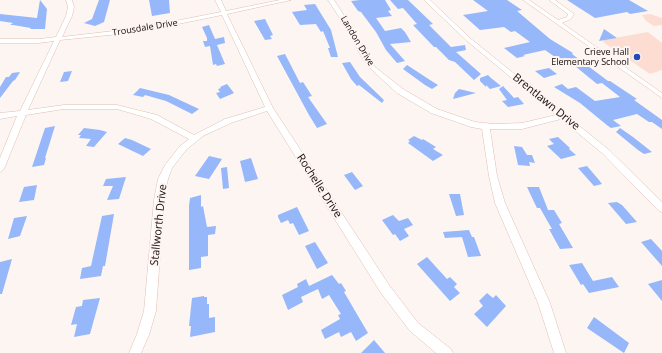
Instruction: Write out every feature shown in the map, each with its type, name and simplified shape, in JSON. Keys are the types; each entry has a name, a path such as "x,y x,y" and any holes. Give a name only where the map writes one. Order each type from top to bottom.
{"street":[{"path":"0,170 23,112 70,12 71,6 69,0"},
{"name":"Rochelle Drive","path":"218,0 269,108 398,307 422,334 447,353"},
{"name":"Trousdale Drive","path":"0,41 24,42 139,30 288,0"},
{"name":"Landon Drive","path":"331,0 348,26 367,62 385,80 411,99 434,111 454,119 486,127 522,126 564,116"},
{"name":"Brentlawn Drive","path":"427,0 469,40 605,151 662,208"},
{"path":"526,0 662,96"},
{"path":"546,0 569,18"},
{"path":"552,0 569,11 569,18"},
{"path":"558,22 576,16 576,12 559,0"},
{"path":"0,116 82,106 122,108 158,119 194,138"},
{"name":"Stallworth Drive","path":"135,353 143,335 150,311 159,200 163,179 175,157 194,138 218,125 269,108"},
{"path":"486,127 493,176 500,203 544,303 560,353"}],"shaded area":[{"path":"650,14 662,18 662,25 654,26 646,21 642,15"},
{"path":"648,32 662,43 662,70 650,74 603,42 604,40"}],"building":[{"path":"40,0 47,9 45,29 30,29 31,28 10,25 13,23 0,21 0,14 37,18"},
{"path":"99,0 110,0 104,22 95,26 84,23 92,19"},
{"path":"149,0 169,0 170,13 152,16"},
{"path":"385,0 391,10 388,11 392,16 376,18 385,31 401,28 405,32 411,42 390,44 405,61 397,63 386,50 376,32 351,1"},
{"path":"390,0 408,0 433,24 429,25 451,47 465,45 466,50 456,52 481,74 474,80 455,62 449,60 413,25 417,24 403,8 398,9"},
{"path":"473,0 507,0 522,10 517,11 550,39 573,53 572,54 608,81 637,99 634,100 662,120 662,129 637,114 613,120 621,126 611,128 608,126 580,103 554,87 562,84 568,89 576,87 595,101 620,97 602,83 597,84 575,66 569,67 545,50 523,55 525,56 517,58 504,48 530,42 515,31 511,32 504,27 480,30 463,15 488,11"},
{"path":"567,0 629,0 648,11 630,14 627,12 595,18"},
{"path":"315,4 331,30 338,57 331,57 328,48 330,48 323,31 321,32 316,24 300,25 292,12 307,10 304,5"},
{"path":"265,19 273,35 270,36 272,39 265,40 254,21"},
{"path":"209,25 215,39 224,37 225,43 217,45 225,64 217,66 216,64 213,65 210,46 205,47 203,41 207,41 207,38 202,27"},
{"path":"604,29 617,38 599,41"},
{"path":"285,54 300,83 303,82 312,96 308,97 327,124 317,128 309,115 277,56"},
{"path":"350,62 360,77 384,100 382,103 359,85 357,86 351,79 342,63"},
{"path":"407,65 438,85 432,89 425,85 403,69"},
{"path":"549,68 557,74 544,78 535,71"},
{"path":"72,71 68,81 60,82 64,72"},
{"path":"20,72 0,98 0,87 6,77 9,77 12,73"},
{"path":"488,75 501,86 490,89 486,85 486,87 480,81 480,78"},
{"path":"227,84 234,93 220,99 216,93 220,92 218,89 221,88 220,87"},
{"path":"503,86 514,98 518,97 524,104 508,107 502,101 507,100 499,89"},
{"path":"140,88 169,95 199,109 192,114 166,101 145,95 143,97 133,95"},
{"path":"459,89 476,93 453,99 455,93"},
{"path":"55,126 44,165 32,167 45,128"},
{"path":"84,128 107,132 94,147 86,146 91,139 79,138 81,135 78,135"},
{"path":"620,128 652,152 644,154 638,150 616,132"},
{"path":"414,136 422,140 423,139 436,147 433,149 443,155 433,161 408,143 410,141 408,140"},
{"path":"558,137 576,155 561,159 547,146 554,144 549,139"},
{"path":"125,138 151,149 143,156 118,144"},
{"path":"514,146 522,147 527,155 532,155 535,163 529,162 530,166 518,165"},
{"path":"209,156 222,159 209,179 195,176"},
{"path":"251,158 258,179 245,182 240,161"},
{"path":"587,166 602,184 594,186 578,168"},
{"path":"227,167 229,188 223,189 221,168"},
{"path":"352,172 363,186 355,190 344,175"},
{"path":"126,177 119,199 107,200 113,186 103,186 106,179"},
{"path":"37,185 34,200 19,202 24,187"},
{"path":"527,187 539,187 548,210 554,210 562,223 559,224 573,248 560,249 549,229 552,229 540,208 537,208"},
{"path":"449,194 460,194 464,215 456,216"},
{"path":"201,195 201,207 203,206 207,227 216,226 215,234 208,235 208,256 201,257 201,268 189,270 190,198"},
{"path":"617,202 622,205 637,222 626,224 608,203"},
{"path":"297,207 309,231 299,235 293,223 290,224 288,220 281,223 278,217 278,215"},
{"path":"114,214 105,266 103,266 101,276 80,279 82,268 91,266 102,216"},
{"path":"393,215 399,221 408,218 413,225 404,229 409,236 400,241 395,234 393,235 382,220"},
{"path":"27,216 20,236 8,239 14,218"},
{"path":"469,230 472,237 474,237 481,256 468,257 462,237 445,238 443,232"},
{"path":"651,239 662,251 662,266 641,242"},
{"path":"315,242 328,263 317,269 305,246"},
{"path":"427,257 447,279 450,277 457,284 454,287 460,293 450,301 417,264"},
{"path":"12,259 2,294 0,294 0,262"},
{"path":"582,263 593,281 612,277 619,287 589,293 583,284 581,285 569,265"},
{"path":"332,275 339,284 341,283 346,291 344,292 368,333 356,341 351,332 341,337 339,332 325,339 321,330 340,319 338,315 341,314 329,295 322,299 318,289 301,297 303,302 288,310 282,295 298,287 297,284 306,279 309,286"},
{"path":"662,280 662,301 648,284"},
{"path":"487,293 493,298 496,295 506,306 487,327 474,314 483,306 479,301"},
{"path":"207,297 207,304 209,304 209,318 215,317 215,332 190,337 191,326 189,326 192,298"},
{"path":"100,298 90,334 74,337 77,324 71,325 76,307 82,306 83,300"},
{"path":"594,317 629,343 624,353 587,328"},
{"path":"374,340 385,353 361,353"}],"place":[{"name":"Crieve Hall Elementary School","path":"637,57"}]}
